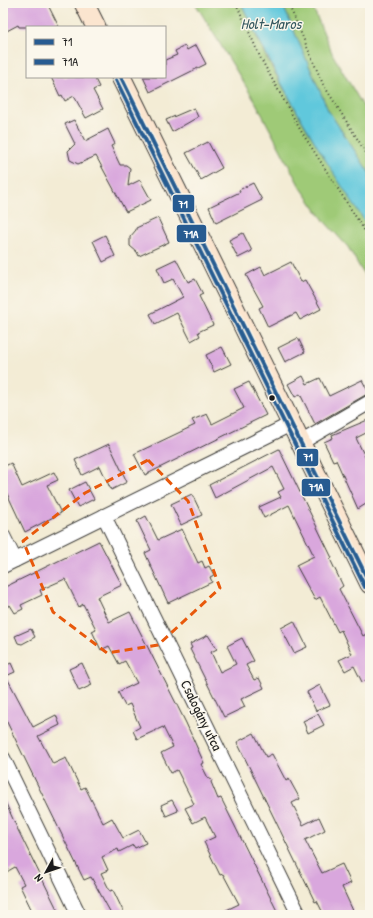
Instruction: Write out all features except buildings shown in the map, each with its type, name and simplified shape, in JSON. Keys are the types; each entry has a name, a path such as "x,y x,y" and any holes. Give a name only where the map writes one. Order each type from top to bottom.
{"street":[{"path":"84,3 96,26"},
{"path":"120,78 370,582"},
{"path":"300,443 370,402"},
{"path":"3,536 9,563 291,424"},
{"name":"Csalogány utca","path":"104,516 299,915"},
{"path":"3,758 79,915"}],"path":[{"path":"236,3 261,59 301,131 370,239"},
{"path":"288,3 323,84 370,159"}],"highlighted area":[{"path":"148,460 188,501 220,588 158,645 107,653 53,612 23,541 85,493"}],"green space":[{"path":"195,3 241,3 266,57 307,130 370,229 370,285 348,247 325,222 299,185 256,103"},
{"path":"282,3 311,3 333,55 370,118 370,174 328,110"}],"water":[{"name":"Holt-Maros","path":"241,3 282,3 328,110 370,174 370,229 317,147 301,119 270,62"}],"transit line":[{"name":"71","path":"121,78 370,584"},
{"name":"71A","path":"116,80 365,587"}]}
